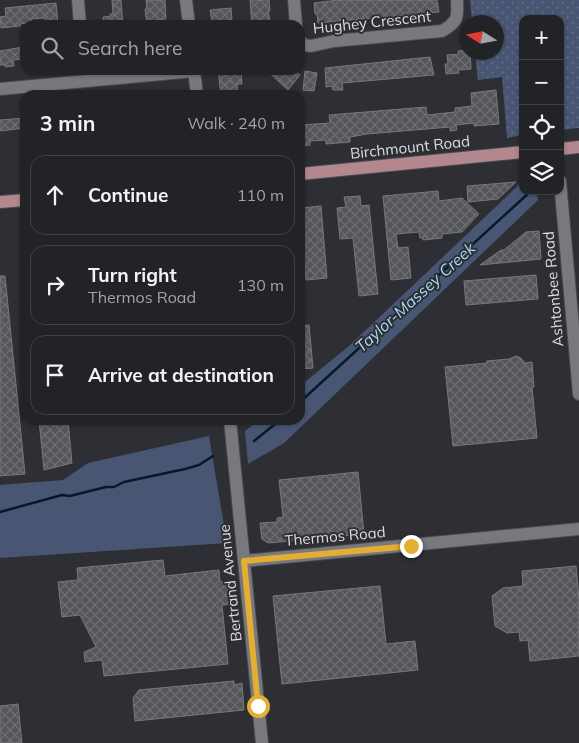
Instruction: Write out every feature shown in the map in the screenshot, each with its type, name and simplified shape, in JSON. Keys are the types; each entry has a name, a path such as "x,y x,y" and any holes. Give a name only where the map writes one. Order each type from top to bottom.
{"main road":[{"path":"564,148 579,147"},
{"name":"Birchmount Road","path":"305,174 519,152"},
{"path":"0,202 20,200"}],"street":[{"path":"78,0 80,20"},
{"path":"186,0 188,20"},
{"name":"Hughey Crescent","path":"294,0 296,20"},
{"name":"Hughey Crescent","path":"305,45 442,31 454,23 457,15 457,0"},
{"path":"0,89 85,76 107,75"},
{"path":"194,75 196,90"},
{"name":"Ashtonbee Road","path":"561,195 579,394"},
{"name":"Bertrand Avenue","path":"230,425 262,743"},
{"name":"Thermos Road","path":"244,561 579,529"}],"shaded area":[{"path":"470,0 579,0 579,128 564,130 564,15 519,15 519,136 507,138 502,77 478,80 476,60 504,60 504,15 471,15"},
{"path":"519,185 519,195 537,195 538,200 305,423 305,382 349,346"},
{"path":"253,425 303,425 284,443 248,464 245,431"},
{"path":"209,436 227,543 0,558 0,485 63,480 88,463"}],"building":[{"path":"112,0 121,0 123,20 103,20 103,17 113,14"},
{"path":"146,0 165,0 166,19 146,20 145,9 147,9"},
{"path":"250,0 269,0 270,11 268,11 270,20 252,20"},
{"path":"338,0 437,0 439,12 318,23 314,3"},
{"path":"56,3 58,20 45,20 45,18 20,20 20,26 1,28 0,17 6,16 5,8"},
{"path":"231,8 232,20 212,20 210,10"},
{"path":"20,48 20,59 13,60 14,66 5,67 5,65 0,65 0,51"},
{"path":"459,54 459,60 470,60 471,69 458,70 459,73 446,74 445,64 448,64 447,55"},
{"path":"430,57 434,75 342,83 343,90 333,90 332,86 326,87 325,68"},
{"path":"305,71 317,73 314,91 303,90"},
{"path":"219,75 241,75 242,84 237,84 238,90 220,90"},
{"path":"272,75 300,75 288,90"},
{"path":"496,90 499,124 474,126 474,123 456,125 457,130 450,131 450,127 367,134 350,137 350,142 326,144 326,140 310,141 310,145 305,146 305,125 330,123 329,115 426,107 427,115 455,112 455,108 472,106 471,93"},
{"path":"20,118 20,129 0,131 0,120"},
{"path":"516,182 498,199 468,202 467,186"},
{"path":"438,191 439,201 462,198 479,214 462,232 442,234 442,238 423,240 423,238 420,238 419,232 396,234 398,248 408,247 411,278 391,280 383,196"},
{"path":"360,196 361,206 369,205 378,294 359,296 353,238 340,239 337,208 346,207 344,197"},
{"path":"321,206 327,278 306,280 305,208"},
{"path":"539,231 541,259 480,265 501,250 504,250 526,232"},
{"path":"536,275 538,299 466,305 464,281"},
{"path":"0,276 5,276 25,474 0,476"},
{"path":"305,325 309,325 313,368 305,369"},
{"path":"516,356 525,363 532,362 534,387 532,387 537,438 453,446 445,367 487,363 487,361 509,359"},
{"path":"40,425 68,425 72,463 44,470"},
{"path":"358,472 364,534 268,543 262,539 260,523 277,522 277,518 283,517 279,480"},
{"path":"163,560 165,576 219,570 220,582 233,581 235,604 222,605 228,664 104,676 102,660 85,662 84,652 96,647 80,615 62,617 58,582 78,580 77,568"},
{"path":"576,566 579,599 579,656 530,661 528,640 520,641 519,632 507,633 495,626 492,596 503,588 523,586 522,571"},
{"path":"380,586 386,644 415,641 418,670 282,684 273,596"},
{"path":"234,681 234,685 242,683 244,710 135,721 133,698 139,690"},
{"path":"18,704 22,743 0,743 0,706"}],"waterway":[{"name":"Taylor-Massey Creek","path":"305,397 527,195"},
{"name":"Taylor-Massey Creek","path":"254,441 274,425"},
{"name":"Taylor-Massey Creek","path":"0,512 62,495 70,496 106,487 114,487 124,482 185,469 199,465 213,456"}],"route":[{"path":"258,706 244,561 411,546"}]}
